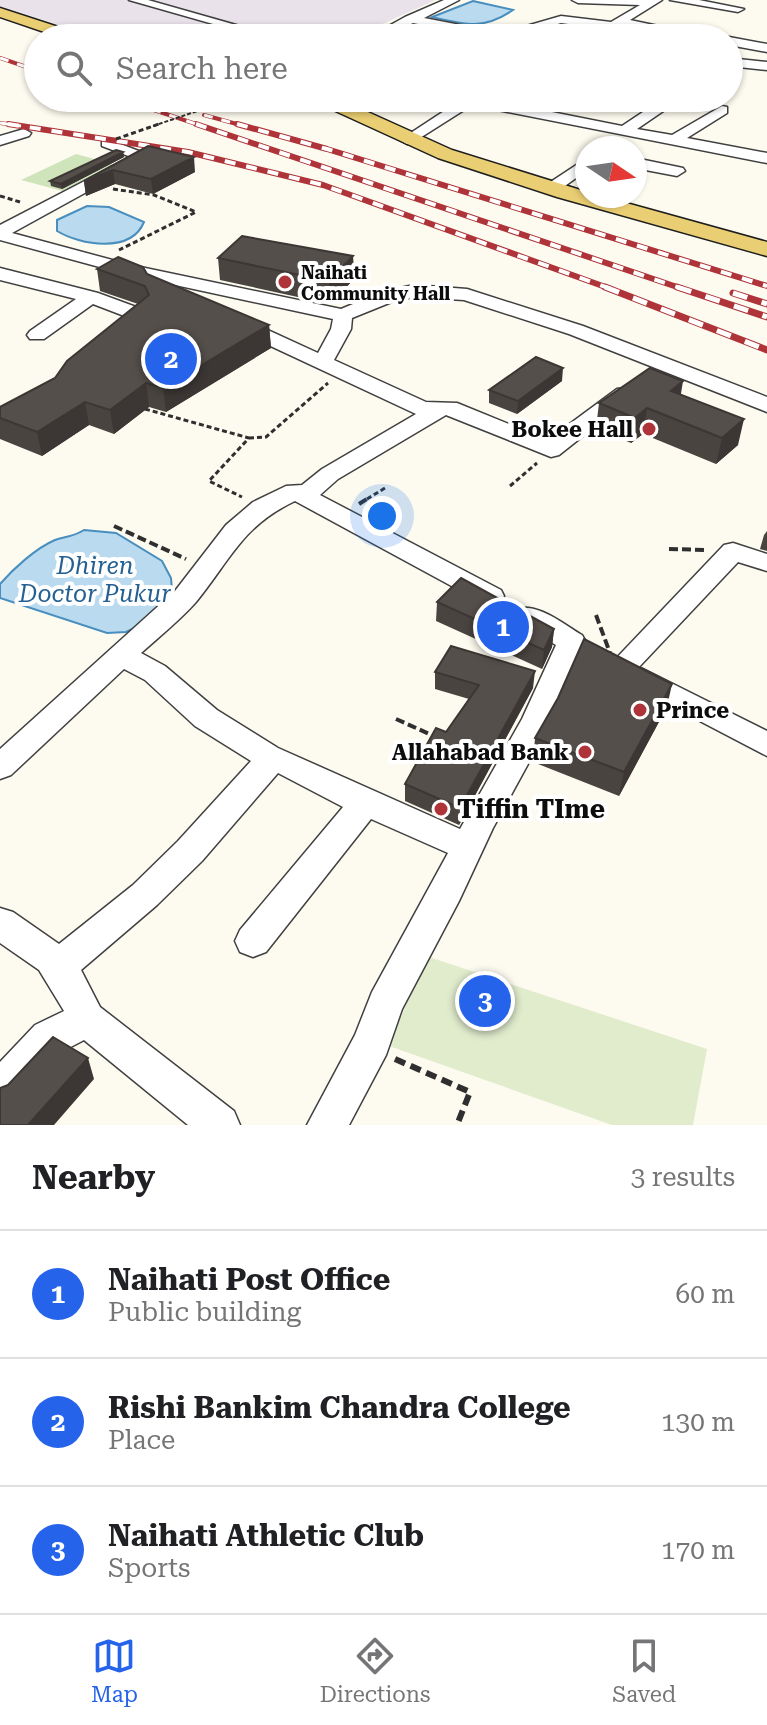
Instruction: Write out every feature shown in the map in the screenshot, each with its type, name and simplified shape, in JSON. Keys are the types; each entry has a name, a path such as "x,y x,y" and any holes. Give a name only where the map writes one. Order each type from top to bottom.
{"main road":[{"path":"0,12 36,24"},
{"path":"353,112 407,140 552,188 767,249"}],"street":[{"path":"135,0 224,24"},
{"path":"400,24 453,0"},
{"path":"578,0 654,1"},
{"path":"676,0 738,9"},
{"path":"544,24 561,19 616,24 654,1"},
{"path":"409,19 434,24"},
{"path":"743,44 767,48"},
{"path":"743,63 767,66"},
{"path":"407,140 451,112"},
{"path":"538,112 676,139 753,158 767,142"},
{"path":"622,136 651,112 699,123"},
{"path":"676,139 718,112"},
{"path":"0,141 24,133"},
{"path":"0,233 144,156 112,141"},
{"path":"647,165 677,171"},
{"path":"552,188 575,172"},
{"path":"0,233 142,273 343,315 389,296 441,291 467,295 576,330 767,405"},
{"path":"142,273 149,285 422,409 449,408 464,413 548,453 569,433 667,365"},
{"path":"0,274 91,297 140,315 115,337"},
{"path":"37,335 91,297"},
{"path":"333,367 343,315"},
{"path":"305,495 330,474 440,409"},
{"path":"0,767 185,597 235,530 262,507 295,491 343,514 572,642 767,745"},
{"path":"617,666 733,551 767,563"},
{"path":"327,1125 369,1047 385,1004 512,770 572,642"},
{"path":"121,655 155,673 206,718 273,758 468,847"},
{"path":"58,967 145,895 190,851 273,758"},
{"path":"253,941 366,802"},
{"path":"2,928 52,959 73,988 87,1019 220,1125"},
{"path":"0,1090 49,1038 87,1019"}],"path":[{"path":"112,141 195,112"},
{"path":"89,183 154,195 196,212 95,261"},
{"path":"145,408 249,438 266,437 333,367"},
{"path":"249,438 209,481 262,507"},
{"path":"510,486 548,453"},
{"path":"343,514 385,488"},
{"path":"114,526 206,568"},
{"path":"669,549 733,551"},
{"path":"596,615 617,666"},
{"path":"396,719 440,738"},
{"path":"369,1047 470,1092 457,1125"}],"shaded area":[{"path":"0,0 436,0 382,24 56,24 0,6"}],"green space":[{"path":"76,154 120,166 66,192 21,180"},
{"path":"426,956 707,1049 693,1125 612,1125 389,1046"}],"water":[{"path":"473,1 513,10 493,21 474,24 432,17"},
{"path":"87,206 109,207 144,222 128,239 117,243 91,243 57,231 57,220"},
{"name":"Dhiren Doctor Pukur","path":"84,530 116,533 162,561 171,578 172,590 164,604 139,626 126,632 107,633 0,598 0,584 25,559 55,540"}],"building":[{"path":"148,146 194,157 151,179 113,170 84,181"},
{"path":"116,150 123,152 61,184 50,181"},
{"path":"242,236 353,256 329,281 218,258"},
{"path":"118,257 143,267 147,274 269,325 163,388 146,383 110,410 85,402 37,432 0,418 0,407 55,378 67,361 149,295 145,286 97,269"},
{"path":"536,357 563,368 518,401 489,390"},
{"path":"650,368 683,381 671,391 744,419 722,438 647,408 635,418 599,403"},
{"path":"461,578 554,629 544,650 437,602"},
{"path":"584,639 672,684 624,772 535,738 558,698"},
{"path":"451,646 535,671 460,808 405,784 436,728 446,732 479,685 435,672"},
{"path":"53,1037 88,1058 28,1125 0,1125 0,1088 8,1085"}],"railway":[{"path":"0,58 24,66"},
{"path":"160,112 196,124"},
{"path":"204,115 244,126"},
{"path":"0,123 19,126"},
{"path":"8,124 19,126"},
{"path":"196,124 202,126"},
{"path":"196,124 683,289"},
{"path":"237,124 767,286"},
{"path":"19,126 188,152 323,185 611,289"},
{"path":"605,287 767,350"},
{"path":"677,287 683,289"},
{"path":"683,289 767,317"},
{"path":"733,293 767,304"}],"place":[{"name":"Naihati Community Hall","path":"285,282"},
{"name":"Rishi Bankim Chandra College","path":"171,359"},
{"name":"Bokee Hall","path":"649,429"},
{"name":"Naihati Post Office","path":"503,627"},
{"name":"Prince","path":"640,710"},
{"name":"Allahabad Bank","path":"585,752"},
{"name":"Tiffin TIme","path":"441,809"},
{"name":"Naihati Athletic Club","path":"485,1001"}]}
